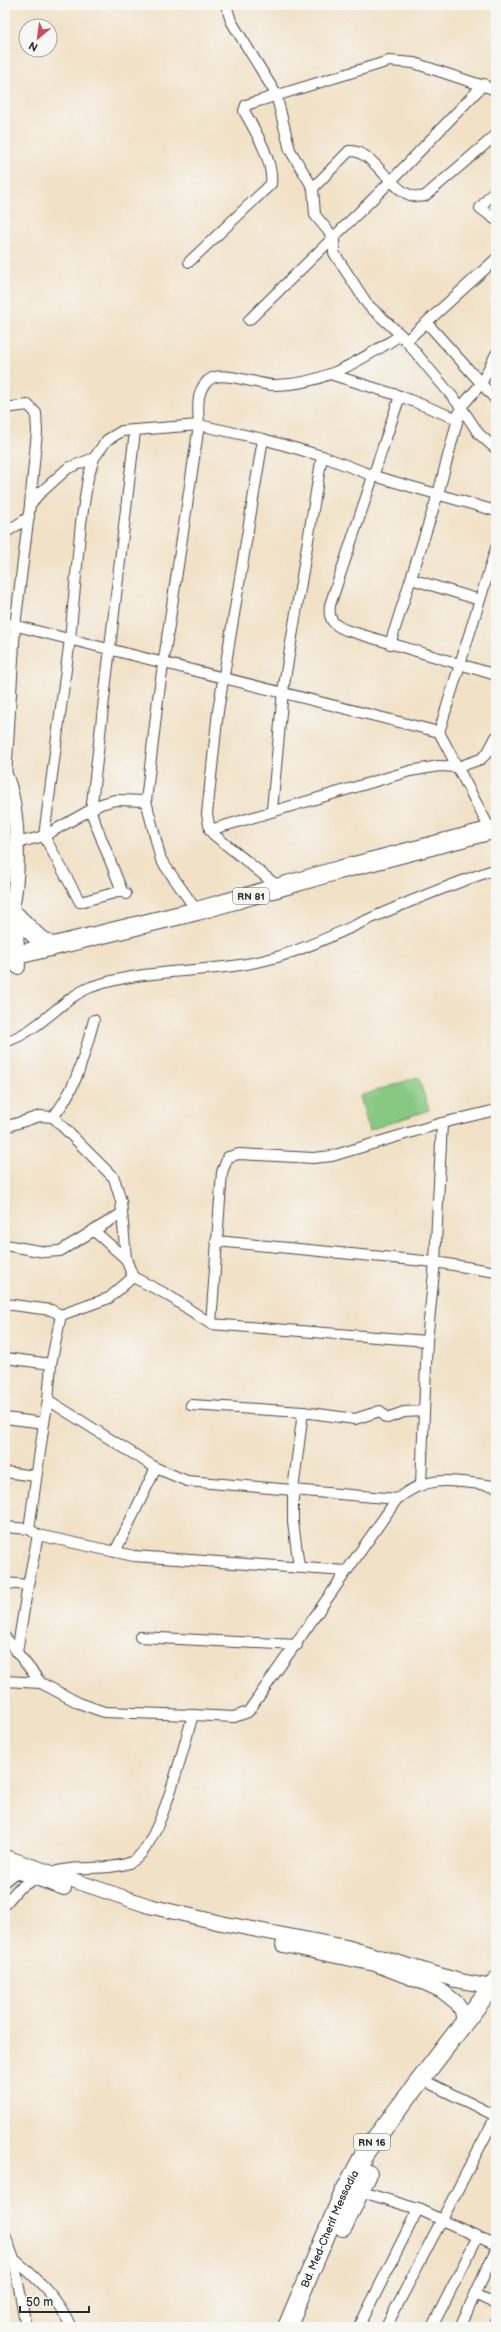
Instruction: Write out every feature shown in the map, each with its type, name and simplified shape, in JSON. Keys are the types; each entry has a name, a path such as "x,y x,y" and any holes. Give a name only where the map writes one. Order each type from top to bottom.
{"highway":[{"name":"RN 81","path":"10,960 52,947 198,912 224,902 281,889 339,870 494,834"},
{"name":"RN 81","path":"10,960 494,834"},
{"path":"11,915 52,947"},
{"name":"Bd. Med-Cherif Messadia","path":"287,2327 344,2192 366,2151 464,2024 495,1989"},
{"name":"Bd. Med-Cherif Messadia","path":"300,2327 359,2191 382,2148 431,2084 495,1989"}],"street":[{"path":"226,5 231,21 276,94 290,150 313,188 315,215 334,238 334,253 368,305 404,338 461,407 479,434 496,449"},
{"path":"189,262 271,184 272,178 264,149 258,135 244,111 246,105 276,94 389,61 414,63 484,84 496,90"},
{"path":"249,320 391,181 484,84"},
{"path":"313,188 349,151 355,151 363,154 391,181 412,197 425,196 496,135"},
{"path":"496,189 480,208 496,220"},
{"path":"198,912 161,860 146,801 158,699 165,662 199,425 197,402 204,386 213,378 233,378 272,384 296,382 333,375 404,338 427,323 496,259"},
{"path":"427,323 496,400"},
{"path":"390,644 438,494 461,407 481,384 496,354"},
{"path":"333,375 400,396 457,419"},
{"path":"400,396 330,605 330,617 338,627 496,675"},
{"path":"5,409 28,405 36,413 37,432 29,517 15,626 7,785 17,843 11,915 10,960"},
{"path":"135,431 111,650 91,812 124,893 80,902 44,836 70,639 81,523 88,478 94,458 114,434 122,431 199,425 263,439 322,456 374,476 496,512"},
{"path":"263,439 224,677 207,814 210,830 281,889"},
{"path":"272,810 283,691 322,456"},
{"path":"30,505 33,499 68,468 94,458"},
{"path":"5,532 29,517"},
{"path":"494,834 439,732 496,548"},
{"path":"411,579 480,600"},
{"path":"5,623 283,691 439,732"},
{"path":"210,830 272,810 410,771 439,766 458,766 481,758 488,752 496,737"},
{"path":"17,843 44,836 70,821 91,812 101,804 115,800 146,801"},
{"path":"5,1042 16,1038 40,1024 90,988 125,977 193,971 276,957 313,945 383,913 496,869"},
{"path":"53,1117 66,1100 74,1086 94,1020"},
{"path":"211,1324 222,1172 228,1158 239,1154 313,1158 332,1156 442,1123 496,1110"},
{"path":"5,1127 40,1116 53,1117 114,1178 119,1190 126,1259 132,1277 166,1294 211,1324 427,1342"},
{"path":"420,1484 427,1342 435,1262 442,1123"},
{"path":"5,1246 52,1253 60,1251 121,1214"},
{"path":"93,1230 126,1259"},
{"path":"216,1242 435,1262 496,1272"},
{"path":"5,1304 50,1310 61,1315 109,1298 132,1277"},
{"path":"29,1529 35,1476 48,1400 51,1364 61,1315"},
{"path":"5,1358 51,1364"},
{"path":"48,1400 156,1468 187,1481 397,1499"},
{"path":"191,1405 303,1412 355,1419 380,1411 387,1418 404,1412 424,1411"},
{"path":"299,1567 293,1522 293,1490 303,1412"},
{"path":"5,1418 44,1423"},
{"path":"115,1552 156,1468"},
{"path":"5,1472 35,1476"},
{"path":"5,1637 41,1683 79,1703 98,1710 234,1717 248,1712 297,1645 346,1571 397,1499 420,1484 437,1480 496,1486"},
{"path":"5,1526 29,1529 38,1535 134,1556 346,1571"},
{"path":"17,1652 38,1535"},
{"path":"5,1582 28,1585"},
{"path":"140,1637 297,1645"},
{"path":"5,1681 41,1683"},
{"path":"5,1904 19,1888 42,1874 63,1869 121,1866 130,1863 141,1854 158,1827 193,1716"},
{"path":"5,1857 11,1870 42,1874 117,1899 214,1922 346,1947 456,1980 495,1989"},
{"path":"117,1899 152,1916 376,1964 427,1984 451,1998 462,2011 464,2024"},
{"path":"386,2327 496,2116 431,2084"},
{"path":"359,2191 442,2218 496,2245"},
{"path":"360,2327 418,2209"},
{"path":"5,2235 14,2259 26,2327"},
{"path":"432,2327 478,2236"},
{"path":"460,2327 477,2295 496,2249"},
{"path":"14,2259 39,2279 50,2292 65,2313 71,2327"},
{"path":"477,2295 496,2304"},
{"path":"494,2327 496,2322"}],"green space":[{"path":"418,1077 429,1110 369,1130 360,1096"}]}
